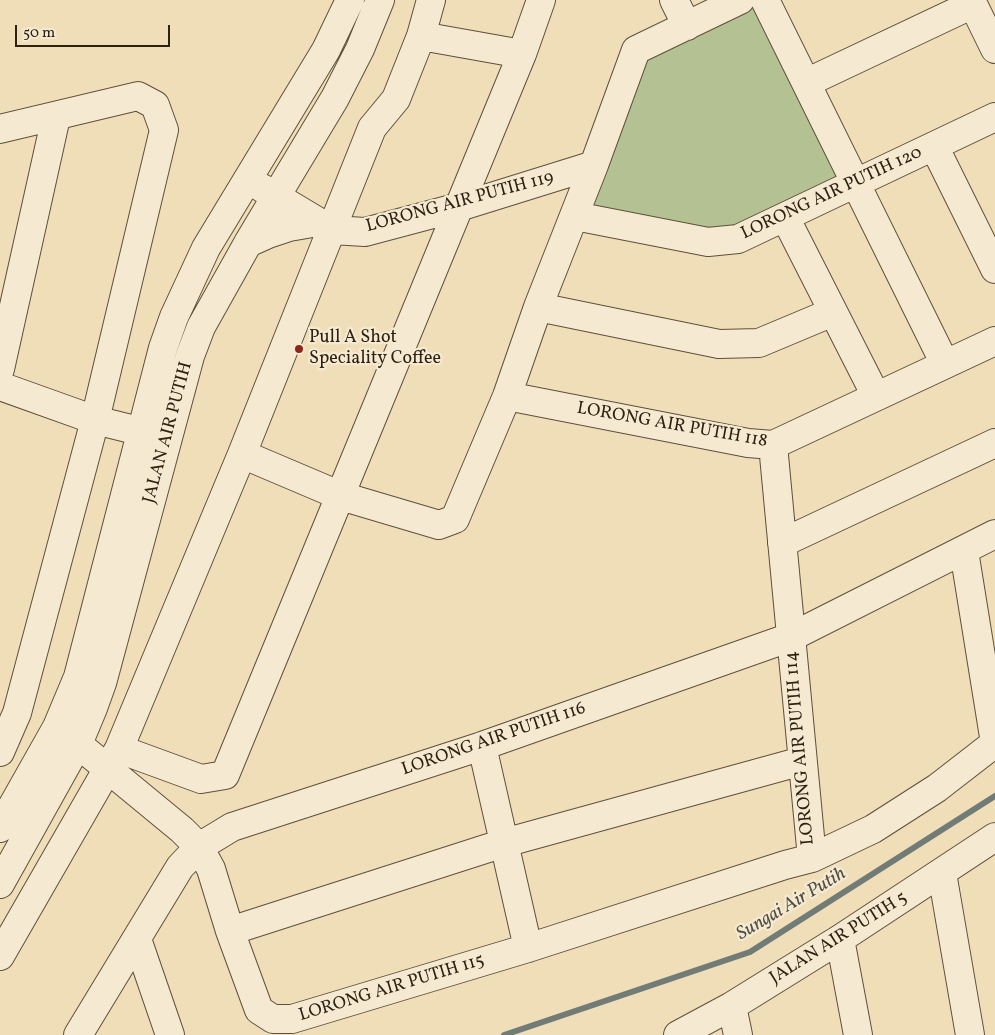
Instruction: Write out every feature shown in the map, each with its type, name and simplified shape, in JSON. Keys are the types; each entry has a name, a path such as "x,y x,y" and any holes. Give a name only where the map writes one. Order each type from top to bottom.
{"street":[{"name":"JALAN AIR PUTIH","path":"0,828 18,800 57,728 78,677 164,348 174,317 206,248 326,50 350,0"},
{"name":"JALAN AIR PUTIH","path":"0,884 18,800 78,744 102,682 190,356 204,320 340,90 360,49 380,0"},
{"path":"0,956 113,759 242,454 325,226 372,128 396,99 421,36 431,0"},
{"path":"113,759 201,779 225,774 522,54 541,0"},
{"path":"674,0 687,26"},
{"path":"242,454 341,496 439,524 455,519 507,396 538,307 575,216 636,50 740,0"},
{"path":"765,0 945,364"},
{"path":"806,83 972,2 995,49"},
{"path":"421,36 522,54"},
{"path":"0,129 138,96 155,105 164,130 95,420 17,713 0,752"},
{"path":"0,369 56,117"},
{"name":"LORONG AIR PUTIH 120","path":"575,216 708,242 738,239 995,117"},
{"path":"934,146 995,269"},
{"path":"303,153 303,182 306,197 325,226"},
{"name":"LORONG AIR PUTIH 119","path":"248,179 276,198 325,226 365,232 459,207 594,165"},
{"path":"785,217 876,396"},
{"path":"248,243 289,227 325,226"},
{"path":"538,307 719,344 759,343 833,312"},
{"name":"LORONG AIR PUTIH 118","path":"507,396 748,443 772,445 995,341"},
{"path":"0,386 95,420 143,432"},
{"path":"782,543 995,443"},
{"name":"LORONG AIR PUTIH 114","path":"772,445 812,858"},
{"name":"LORONG AIR PUTIH 116","path":"78,1035 180,867 199,847 232,827 482,746 790,637 995,534"},
{"path":"964,551 995,743"},
{"name":"LORONG AIR PUTIH 115","path":"57,728 78,744 113,759 199,847 211,869 230,931 265,1027 528,948 812,858 873,829 937,788 995,743"},
{"path":"482,746 528,948"},
{"path":"230,931 504,843 802,761"},
{"name":"JALAN AIR PUTIH 5","path":"678,1035 732,1006 840,939 995,837"},
{"path":"942,873 970,1035"},
{"path":"137,939 170,1035"},
{"path":"840,939 858,1035"},
{"path":"732,1006 738,1035"}],"green space":[{"path":"759,1 844,177 722,234 588,210 644,57"}],"waterway":[{"name":"Sungai Air Putih","path":"504,1035 750,952 995,796"}],"place":[{"name":"Pull A Shot Speciality Coffee","path":"299,349"}]}
